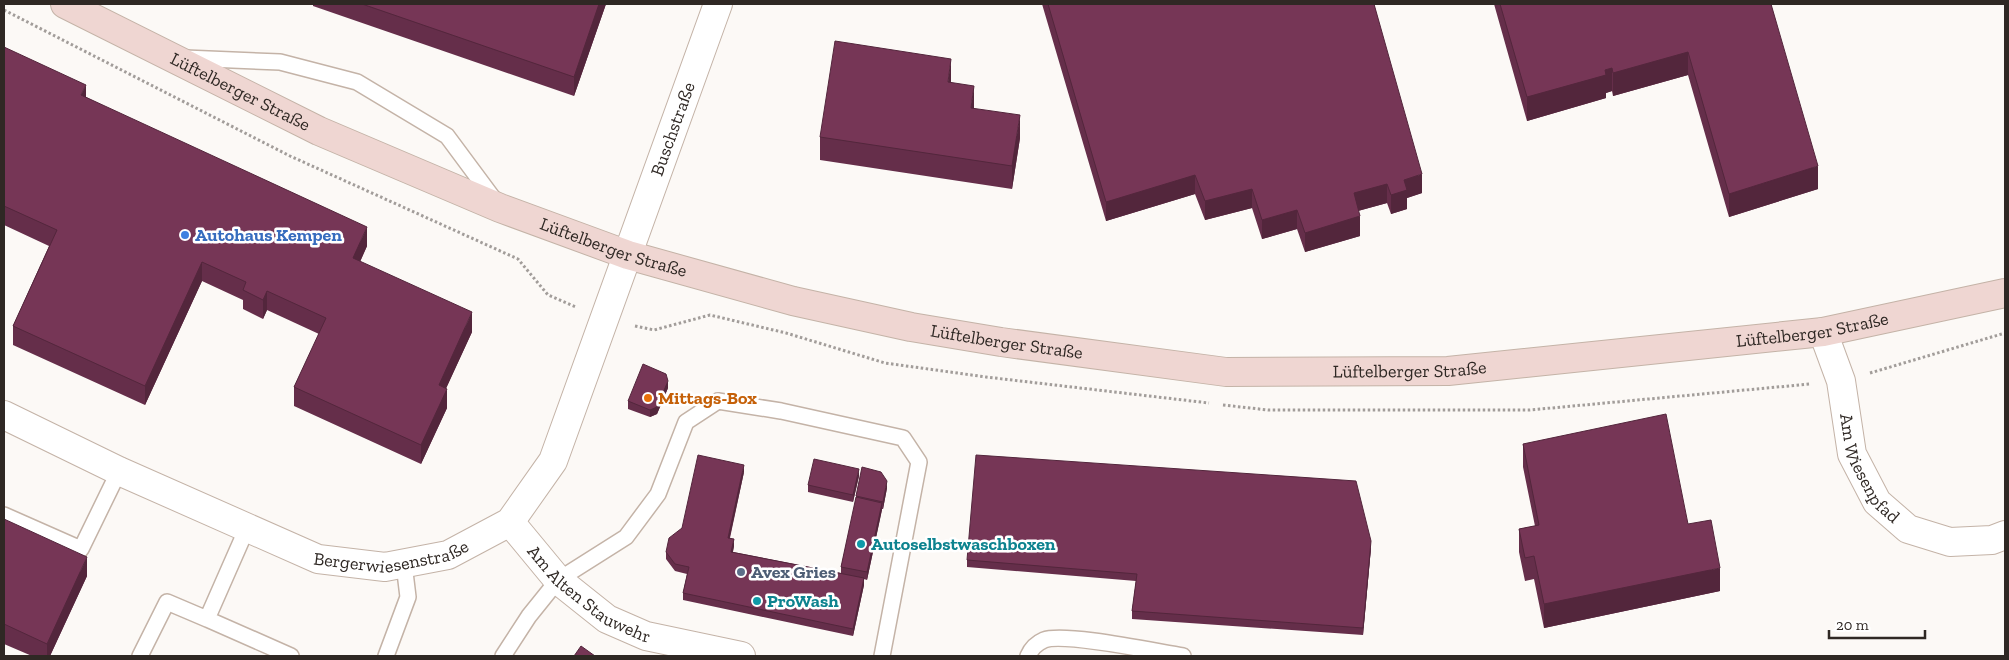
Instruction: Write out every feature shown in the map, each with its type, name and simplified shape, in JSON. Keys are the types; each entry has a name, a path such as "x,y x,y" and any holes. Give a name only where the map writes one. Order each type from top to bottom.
{"main road":[{"name":"Lüftelberger Straße","path":"65,4 319,131 500,208 628,255 793,300 911,327 1001,342 1226,372 1448,371 1823,332 2005,293"}],"street":[{"name":"Buschstraße","path":"628,255 718,4"},
{"name":"Bergerwiesenstraße","path":"4,415 119,471 318,559 386,567 448,555 510,522 553,460 628,255"},
{"name":"Am Wiesenpfad","path":"1823,332 1841,381 1852,454 1877,502 1908,529 1950,542 1992,540 2005,535"},
{"name":"Am Alten Stauwehr","path":"510,522 558,580 607,619 646,636 741,656"}],"lane":[{"path":"169,57 280,62 357,82 447,136 500,208"},
{"path":"504,656 529,616 558,580 626,537 658,494 686,422 718,400 781,411 904,438 919,462 882,656"},
{"path":"4,515 81,549 119,471"},
{"path":"207,619 247,528"},
{"path":"386,656 408,597 404,564"},
{"path":"140,656 167,602 291,656"},
{"path":"1028,656 1031,650 1045,640 1068,638 1183,656"}],"building":[{"path":"362,4 599,4 574,77"},
{"path":"1048,4 1374,4 1422,174 1404,180 1407,190 1391,195 1387,184 1354,193 1360,216 1305,233 1297,210 1262,220 1252,189 1205,201 1195,175 1106,202"},
{"path":"1500,4 1771,4 1818,166 1729,194 1688,52 1613,73 1612,68 1605,70 1606,75 1527,97"},
{"path":"835,41 951,59 948,82 974,86 971,108 1020,115 1012,166 820,137"},
{"name":"Autohaus Kempen","path":"4,47 86,85 81,95 367,227 353,258 472,312 439,385 447,389 421,445 294,387 326,318 267,291 263,300 243,290 246,282 202,262 145,386 13,326 57,230 4,206"},
{"name":"Mittags-Box","path":"643,364 666,374 668,381 657,407 650,410 628,401"},
{"path":"1666,414 1688,524 1711,520 1720,568 1544,604 1534,556 1525,558 1519,529 1539,525 1523,444"},
{"path":"698,455 744,465 728,538 734,539 731,552 864,578 853,629 683,593 689,567 675,564 666,552 669,538 682,528"},
{"path":"976,455 1356,481 1371,541 1363,628 1132,611 1137,574 967,560"},
{"name":"Autoselbstwaschboxen","path":"814,459 859,469 853,495 808,485"},
{"path":"862,467 881,472 887,481 883,502 856,496"},
{"name":"Autoselbstwaschboxen","path":"856,497 882,503 867,572 841,567"},
{"path":"4,519 87,557 47,644 4,624"},
{"path":"581,646 595,656 574,656"}],"place":[{"name":"Autohaus Kempen","path":"185,235"},
{"name":"Mittags-Box","path":"648,398"},
{"name":"Autoselbstwaschboxen","path":"861,544"},
{"name":"Avex Gries","path":"741,572"},
{"name":"ProWash","path":"757,601"}]}
